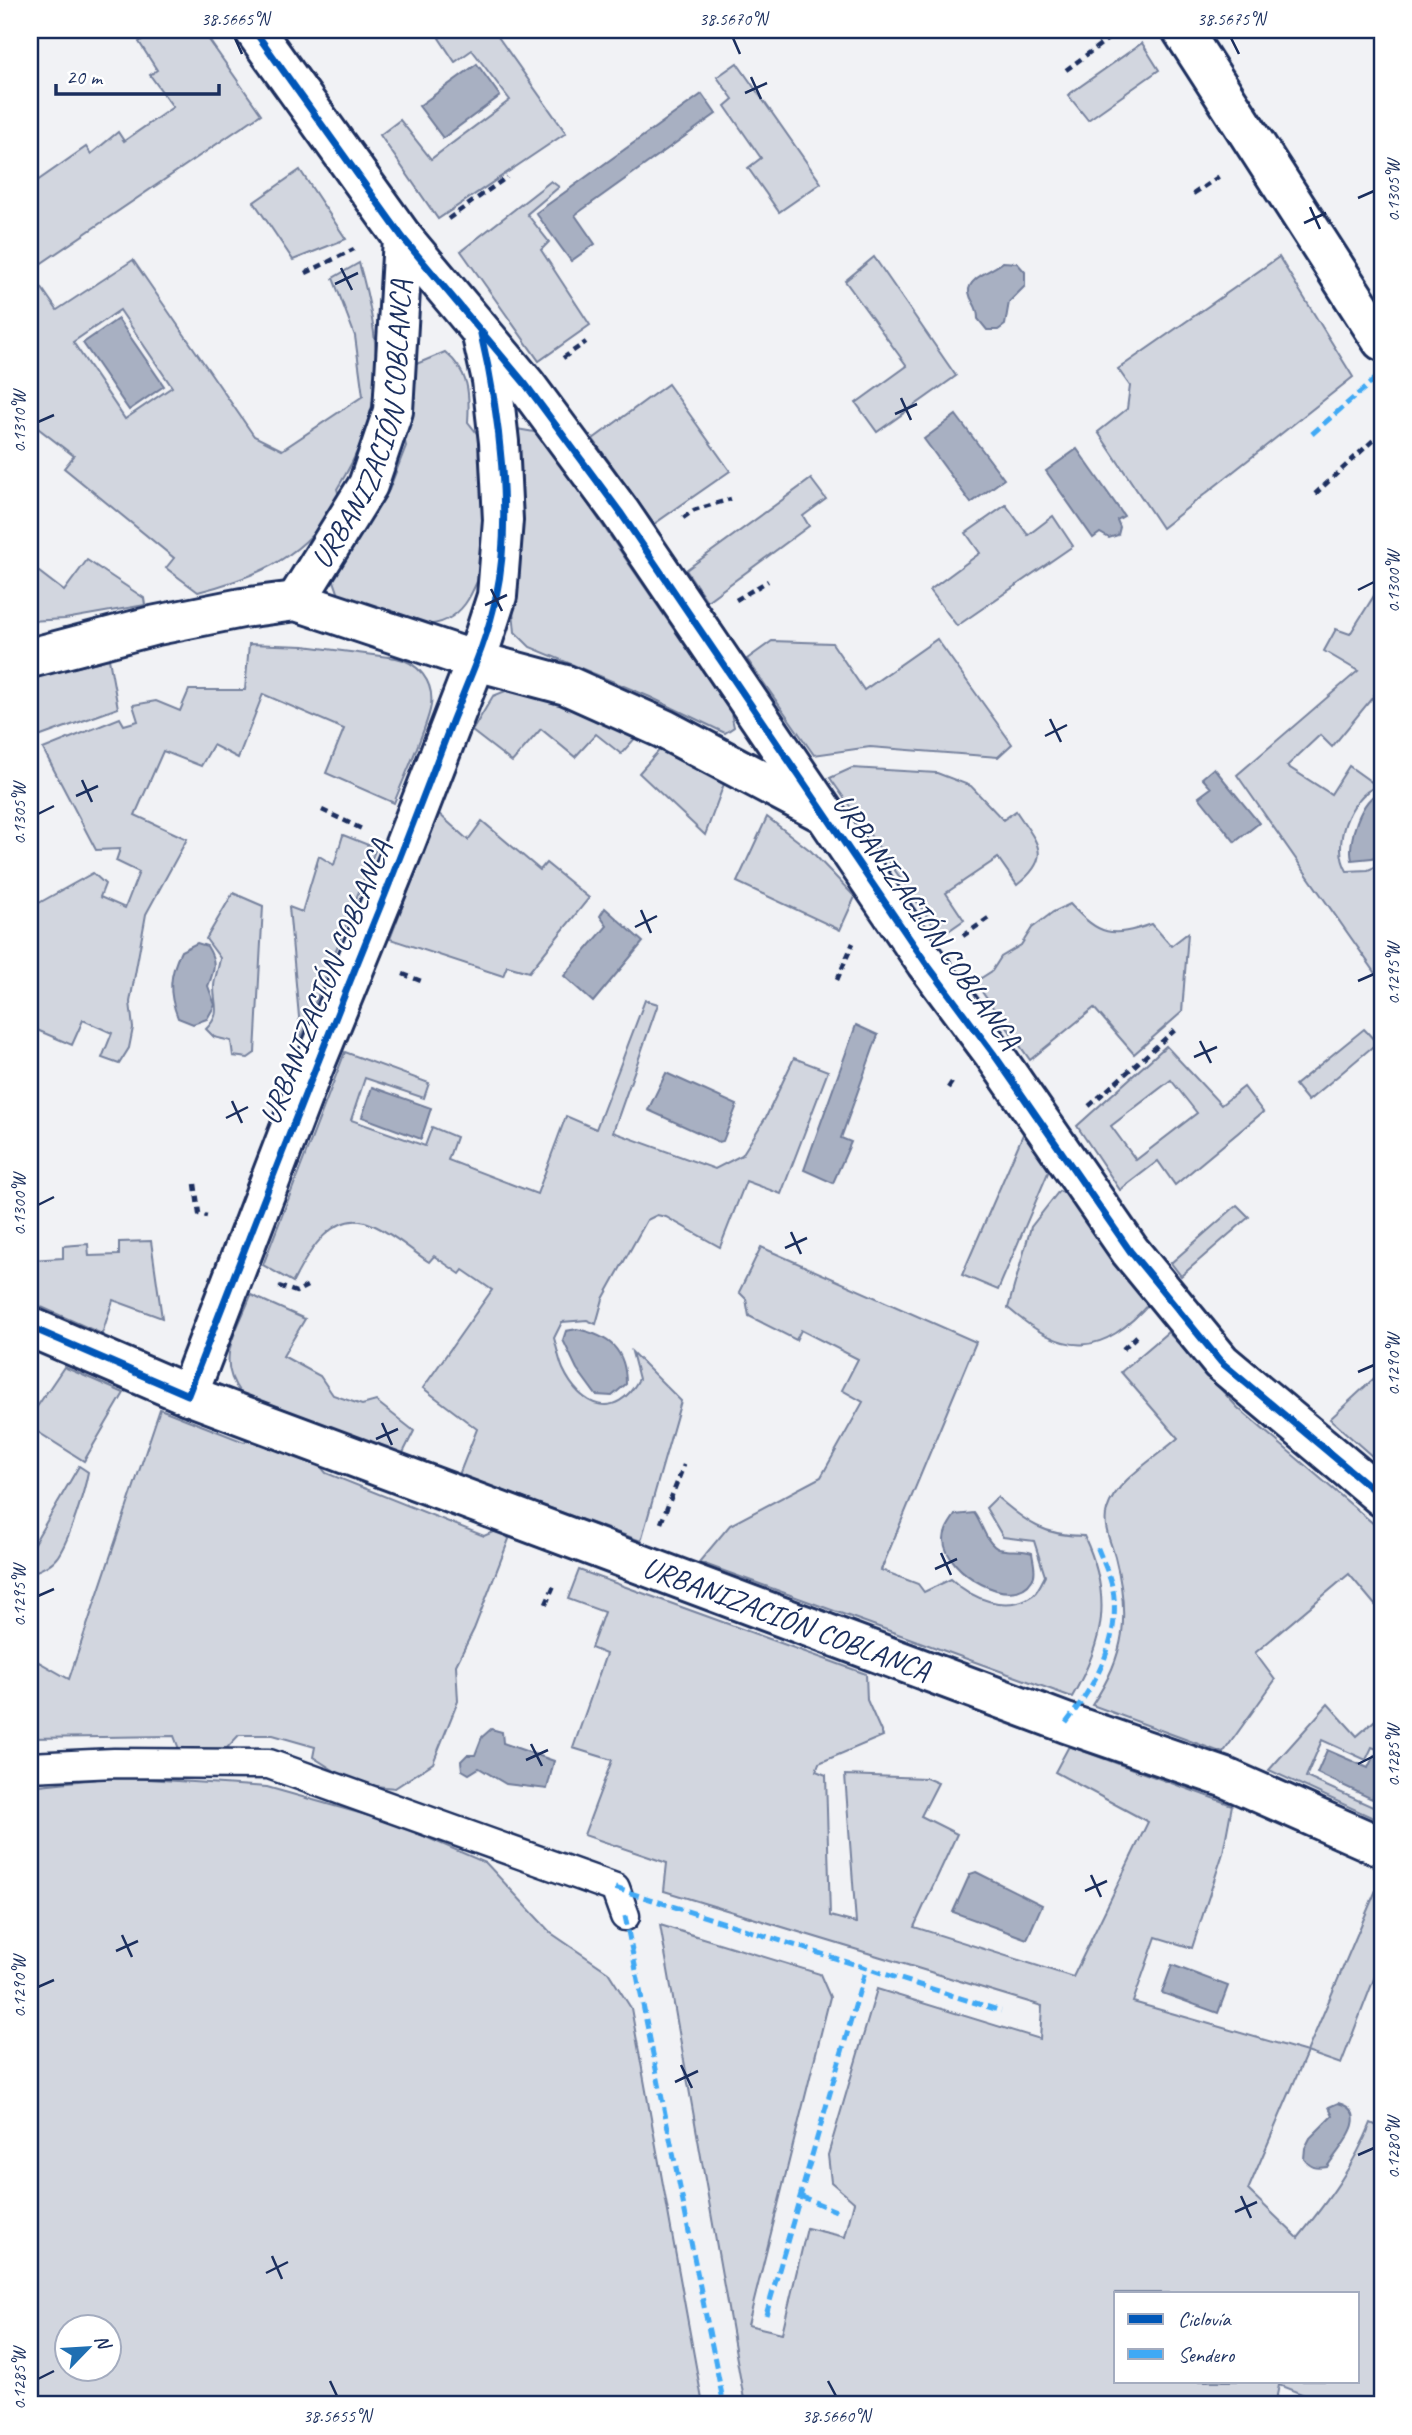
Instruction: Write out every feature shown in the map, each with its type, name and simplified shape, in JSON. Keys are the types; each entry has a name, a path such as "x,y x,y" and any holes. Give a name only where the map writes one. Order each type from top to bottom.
{"street":[{"name":"URBANIZACIÓN COBLANCA","path":"254,30 408,244 543,406 620,512 823,814 1130,1251 1221,1362 1382,1497"},
{"path":"1182,30 1382,341"},
{"name":"URBANIZACIÓN COBLANCA","path":"296,601 368,485 393,411 408,244"},
{"name":"URBANIZACIÓN COBLANCA","path":"188,1395 311,1074 403,849 476,660 496,596 503,520 492,380 480,330"},
{"name":"URBANIZACIÓN COBLANCA","path":"30,657 152,626 242,608 296,601 476,660 566,685 664,729 823,814"},
{"name":"URBANIZACIÓN COBLANCA","path":"30,1327 188,1395 1066,1723 1226,1778 1382,1847"}],"lane":[{"path":"30,1767 114,1763 269,1764 615,1888 625,1916"}],"path":[{"path":"1066,70 1120,30"},
{"path":"408,244 507,177"},
{"path":"1315,494 1382,432"},
{"path":"1052,1139 1175,1030"},
{"path":"646,1566 684,1465"}],"shaded area":[{"path":"156,30 202,30 261,114 30,271 30,186 86,147 91,154 118,132 124,141 173,107 150,75 157,70 139,42"},
{"path":"450,30 501,30 496,34 566,133 438,219 380,135 400,120 431,159 510,100 472,50 455,62 439,38"},
{"path":"1142,43 1159,70 1088,120 1068,95"},
{"path":"737,63 821,183 779,212 748,168 761,158 725,106 733,99 717,77"},
{"path":"300,170 346,239 293,260 254,202"},
{"path":"551,181 559,187 527,214 549,242 541,250 590,325 539,361 461,251"},
{"path":"874,257 956,376 877,432 856,403 907,366 845,281"},
{"path":"1279,257 1353,377 1162,528 1098,432 1127,409 1130,386 1118,369"},
{"path":"133,260 254,436 282,450 363,396 355,336 333,278 359,263 373,324 376,352 376,379 365,433 337,489 340,498 327,518 297,549 262,570 198,592 166,568 174,558 64,468 74,456 30,422 30,271 57,310","holes":["120,310 172,387 125,419 73,342"]},
{"path":"445,352 463,375 469,401 468,422 479,436 517,429 540,433 584,483 580,492 731,713 734,727 725,733 650,697 530,647 515,632 512,601 482,570 465,604 452,617 437,623 420,625 404,622 339,595 333,578 342,559 389,490 406,446 400,421 414,365"},
{"path":"668,384 730,471 654,524 593,439"},
{"path":"811,479 826,499 803,516 809,526 707,601 686,570"},
{"path":"1006,505 1028,535 1053,516 1073,546 957,626 930,590 980,553 966,533"},
{"path":"87,560 144,598 145,605 65,619 30,621 30,565 64,591"},
{"path":"1382,583 1382,686 1332,747 1320,735 1287,766 1331,794 1349,766 1377,786 1358,800 1351,811 1345,823 1341,848 1347,871 1368,870 1382,864 1382,982 1237,775 1358,671 1324,651 1336,629 1350,634"},
{"path":"937,639 1012,744 998,757 870,747 814,755 747,659 772,641 832,643 864,690"},
{"path":"249,644 304,646 396,658 411,664 423,674 430,689 429,715 394,803 326,773 344,729 263,694 238,758 213,745 201,766 163,751 135,815 187,839 146,914 130,1002 133,1028 129,1048 119,1064 102,1058 112,1033 83,1020 72,1045 30,1027 30,908 93,873 105,884 100,897 125,908 139,872 116,861 120,849 96,850 43,749 120,718 124,725 138,721 133,705 156,701 180,711 189,690 245,690"},
{"path":"109,659 118,708 30,740 30,679"},
{"path":"518,686 639,734 621,754 596,734 575,757 541,729 512,762 472,731 493,696"},
{"path":"662,747 724,784 705,835 639,773"},
{"path":"852,768 937,773 971,786 1003,820 1016,811 1038,849 1035,866 1017,885 998,858 946,893 964,920 941,936 830,778"},
{"path":"438,813 468,840 482,821 540,870 546,863 589,898 529,972 507,966 503,976 390,939"},
{"path":"767,817 811,851 855,897 840,930 737,882"},
{"path":"343,835 376,848 301,1039 289,907 302,912 319,856 334,865"},
{"path":"233,893 263,906 255,1053 248,1058 233,1056 231,1041 214,1037 206,1029 216,1014 214,984 220,958 206,939"},
{"path":"1070,904 1090,923 1107,931 1126,931 1152,924 1171,946 1188,933 1182,1012 1134,1054 1094,1008 1030,1060 975,982 992,971 1001,957 1021,945 1032,928 1053,912"},
{"path":"645,1000 658,1004 613,1132 715,1169 742,1155 766,1117 794,1058 828,1071 781,1194 746,1181 720,1247 666,1217 657,1215 647,1220 603,1299 596,1324 587,1320 562,1322 554,1338 563,1369 570,1382 589,1400 610,1405 630,1392 639,1379 632,1352 681,1401 641,1541 459,1475 477,1429 423,1388 492,1290 463,1270 460,1274 434,1256 429,1262 388,1233 359,1221 334,1227 324,1236 314,1247 293,1282 263,1265 345,1052 429,1083 424,1098 365,1078 351,1120 425,1146 432,1127 456,1137 448,1160 537,1194 566,1116 596,1129"},
{"path":"1364,1029 1377,1043 1308,1101 1295,1085"},
{"path":"1166,1046 1221,1105 1244,1087 1263,1112 1175,1185 1158,1161 1120,1190 1077,1126","holes":["1171,1080 1197,1113 1136,1160 1111,1126"]},
{"path":"1024,1132 1050,1168 998,1290 962,1275"},
{"path":"1059,1191 1089,1203 1152,1300 1116,1333 1099,1341 1065,1343 1047,1336 1008,1308 1031,1227"},
{"path":"1237,1205 1249,1217 1181,1276 1171,1263"},
{"path":"151,1241 162,1318 113,1300 102,1334 30,1302 30,1260 63,1258 63,1246 88,1244 89,1256 119,1255 119,1242"},
{"path":"761,1247 976,1342 881,1570 918,1584 924,1592 951,1579 968,1592 989,1601 1012,1603 1033,1595 1045,1576 1034,1541 1003,1537 986,1508 997,1497 1027,1521 1047,1531 1084,1536 1099,1579 1101,1618 1098,1638 1072,1697 699,1562 730,1525 821,1477 863,1402 842,1390 858,1359 801,1330 796,1340 749,1316 746,1299 739,1292"},
{"path":"251,1295 305,1319 283,1356 320,1376 333,1395 362,1405 376,1401 414,1431 402,1455 241,1394 229,1369 229,1357 235,1333"},
{"path":"1168,1332 1238,1408 1382,1531 1382,1598 1375,1605 1349,1574 1255,1653 1275,1680 1223,1753 1092,1705 1112,1669 1122,1634 1123,1598 1106,1528 1107,1510 1128,1479 1178,1438 1121,1372"},
{"path":"64,1367 124,1393 84,1461 30,1427 30,1417"},
{"path":"1382,1371 1382,1465 1330,1419"},
{"path":"160,1409 244,1442 262,1433 307,1450 326,1473 484,1536 502,1528 509,1539 474,1629 456,1665 458,1701 433,1763 395,1788 355,1784 313,1757 315,1747 273,1735 239,1735 225,1750 179,1749 174,1736 30,1738 30,1657 69,1679"},
{"path":"79,1466 88,1472 67,1538 53,1562 30,1573 30,1550"},
{"path":"579,1570 866,1674 867,1700 883,1736 819,1763 816,1771 826,1775 830,1916 856,1923 845,1775 926,1778 938,1783 921,1816 957,1834 914,1927 1073,1977 1148,1822 1055,1772 1069,1746 1232,1805 1223,1853 1192,1948 1156,1937 1133,2002 1307,2052 1248,2190 1298,2238 1339,2183 1371,2123 1382,2128 1382,2405 1330,2405 1279,2385 1275,2405 745,2405 660,1925 820,1974 830,1997 748,2325 782,2333 807,2228 845,2237 854,2202 831,2182 828,2155 877,1989 1040,2039 1042,2006 664,1891 667,1863 584,1835 612,1760 573,1748 606,1654 591,1648 604,1612 568,1599"},
{"path":"1328,1704 1357,1736 1382,1714 1382,1751 1372,1747 1366,1760 1322,1740 1306,1777 1375,1808 1382,1793 1382,1822 1269,1770"},
{"path":"117,1777 267,1787 391,1822 486,1863 551,1933 608,1972 631,2008 703,2405 30,2405 30,1786"},
{"path":"1382,1876 1382,1958 1341,2064 1307,2052"}],"water":[{"path":"477,64 500,96 443,138 419,106"},
{"path":"702,94 716,114 575,215 595,244 571,261 536,213"},
{"path":"1003,262 1017,263 1025,272 1025,286 1009,302 1005,325 998,330 987,330 978,319 969,292 970,287 977,278"},
{"path":"118,319 164,386 129,410 83,343"},
{"path":"956,415 1004,479 971,503 924,439"},
{"path":"1077,449 1124,516 1117,520 1120,527 1118,535 1109,538 1100,533 1093,538 1046,471"},
{"path":"1214,768 1259,823 1235,842 1199,797 1211,788 1202,778"},
{"path":"1381,792 1382,852 1372,858 1352,860 1352,842 1357,821 1367,802"},
{"path":"605,908 643,942 593,1002 564,976 607,926 600,916"},
{"path":"197,943 207,946 214,961 208,986 215,1005 207,1019 193,1024 178,1018 171,984 181,951"},
{"path":"856,1025 878,1035 841,1138 851,1142 833,1183 804,1170"},
{"path":"666,1073 737,1105 723,1141 719,1142 648,1110"},
{"path":"372,1087 431,1108 421,1139 362,1117"},
{"path":"577,1329 599,1336 614,1346 619,1354 626,1384 612,1396 596,1395 577,1369 563,1340 566,1331"},
{"path":"974,1513 987,1538 999,1549 1032,1553 1034,1574 1023,1589 1010,1592 981,1584 967,1575 947,1552 944,1536 955,1515"},
{"path":"491,1729 502,1732 503,1743 554,1761 547,1789 506,1784 479,1768 469,1774 462,1770 461,1761 467,1755 475,1755 482,1737"},
{"path":"1327,1750 1368,1768 1374,1755 1382,1759 1382,1777 1372,1799 1317,1773"},
{"path":"976,1872 1042,1905 1027,1939 953,1912 970,1874"},
{"path":"1172,1965 1228,1986 1218,2013 1162,1993"},
{"path":"1338,2103 1348,2108 1354,2123 1327,2167 1314,2167 1304,2159 1305,2148 1310,2138 1333,2115 1329,2107"}],"marked path":[{"path":"1312,434 1382,373"},
{"path":"1066,1723 1095,1680 1112,1633 1113,1592 1097,1546"},
{"path":"615,1888 1001,2011"},
{"path":"625,1916 724,2405"},
{"path":"766,2315 866,1968"},
{"path":"800,2196 836,2211"}],"cycle path":[{"path":"254,30 403,238 526,385 620,512 926,963 993,1053 1130,1251 1221,1362 1382,1497"},
{"path":"30,1327 188,1395 399,860 493,612 501,566 502,465 488,364 481,334"}]}
